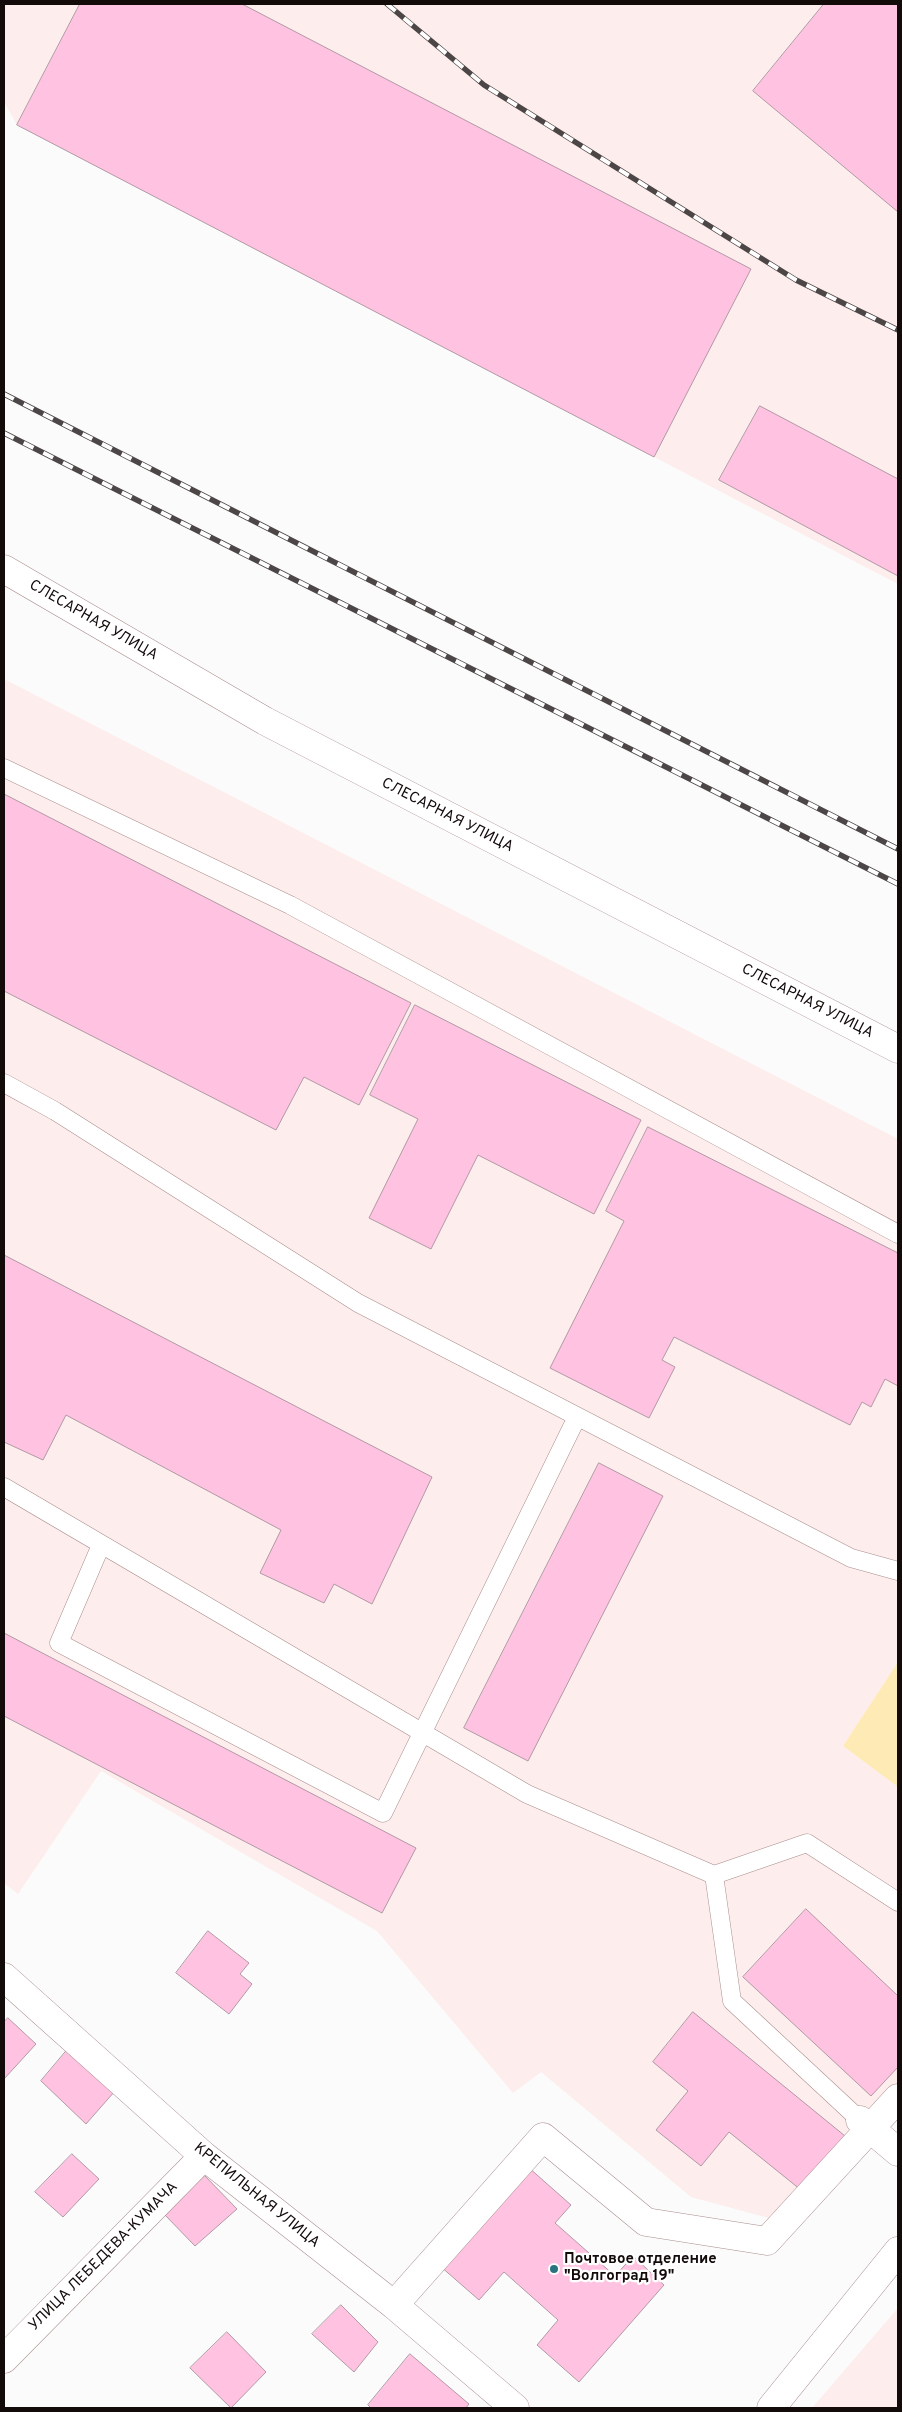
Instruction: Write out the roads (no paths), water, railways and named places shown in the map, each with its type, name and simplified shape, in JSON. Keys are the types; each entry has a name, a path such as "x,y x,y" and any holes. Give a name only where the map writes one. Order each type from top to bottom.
{"street":[{"name":"СЛЕСАРНАЯ УЛИЦА","path":"4,569 265,721 898,1049"},
{"name":"КРЕПИЛЬНАЯ УЛИЦА","path":"4,1977 204,2156 394,2305 515,2408"},
{"path":"394,2305 542,2137 646,2222 767,2241 865,2124 898,2098"},
{"path":"865,2124 898,2152"},
{"name":"УЛИЦА ЛЕБЕДЕВА-КУМАЧА","path":"4,2359 204,2156"},
{"path":"771,2408 898,2251"}],"lane":[{"path":"4,768 290,905 898,1234"},
{"path":"4,1083 55,1111 358,1304 851,1558 898,1571"},
{"path":"101,1544 59,1643 383,1813 421,1731 577,1417"},
{"path":"4,1487 527,1794 714,1875 806,1842 898,1902"},
{"path":"714,1875 732,2001 865,2124"}],"railway":[{"path":"387,4 484,85 796,280 898,330"},
{"path":"4,394 898,849"},
{"path":"4,433 898,884"}],"place":[{"name":"Почтовое отделение \"Волгоград 19\"","path":"554,2269"}]}
